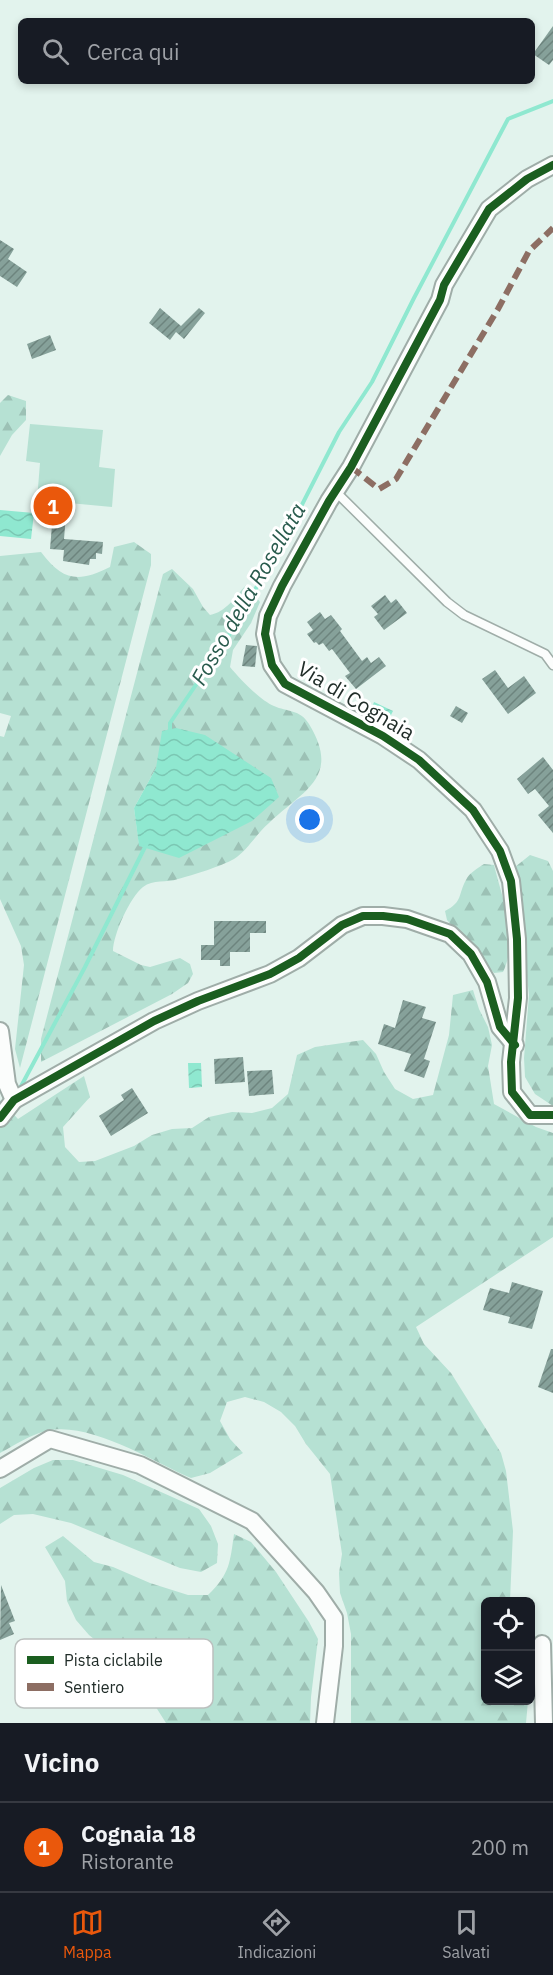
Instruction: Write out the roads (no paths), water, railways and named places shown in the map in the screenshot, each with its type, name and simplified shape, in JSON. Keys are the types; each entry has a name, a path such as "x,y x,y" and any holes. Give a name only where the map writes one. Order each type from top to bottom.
{"street":[{"name":"Via di Cognaia","path":"553,165 527,179 489,209 442,292 351,467 282,585 268,616 265,634 272,665 285,684 383,736 419,760 473,810 500,850 511,881 517,939 518,998 511,1062 512,1092 530,1114 553,1116"},
{"path":"0,1118 14,1100 153,1021 270,974 299,958 342,926 363,916 407,919 450,934 471,954 487,982 500,1027 514,1045"},
{"path":"0,1031 6,1084 14,1100"},
{"path":"0,1469 50,1439 140,1465 252,1521 316,1592 334,1618 334,1646 325,1723"},
{"path":"542,1644 544,1723"}],"lane":[{"path":"336,492 447,602 464,615 545,654 553,665"}],"water":[{"path":"0,510 34,513 31,539 0,536"},
{"path":"374,702 393,711 389,719 371,710"},
{"path":"176,728 205,735 271,778 279,797 252,821 179,858 139,846 134,808 156,768 162,731"},
{"path":"188,1063 201,1063 202,1087 189,1088"}],"waterway":[{"name":"Fosso della Rosellata","path":"170,733 170,723 225,642 286,536 339,432 372,382 508,119 553,101"},
{"name":"Fosso della Rosellata","path":"19,1090 85,967 147,843"}],"place":[{"name":"Cognaia 18","path":"53,506"}]}
